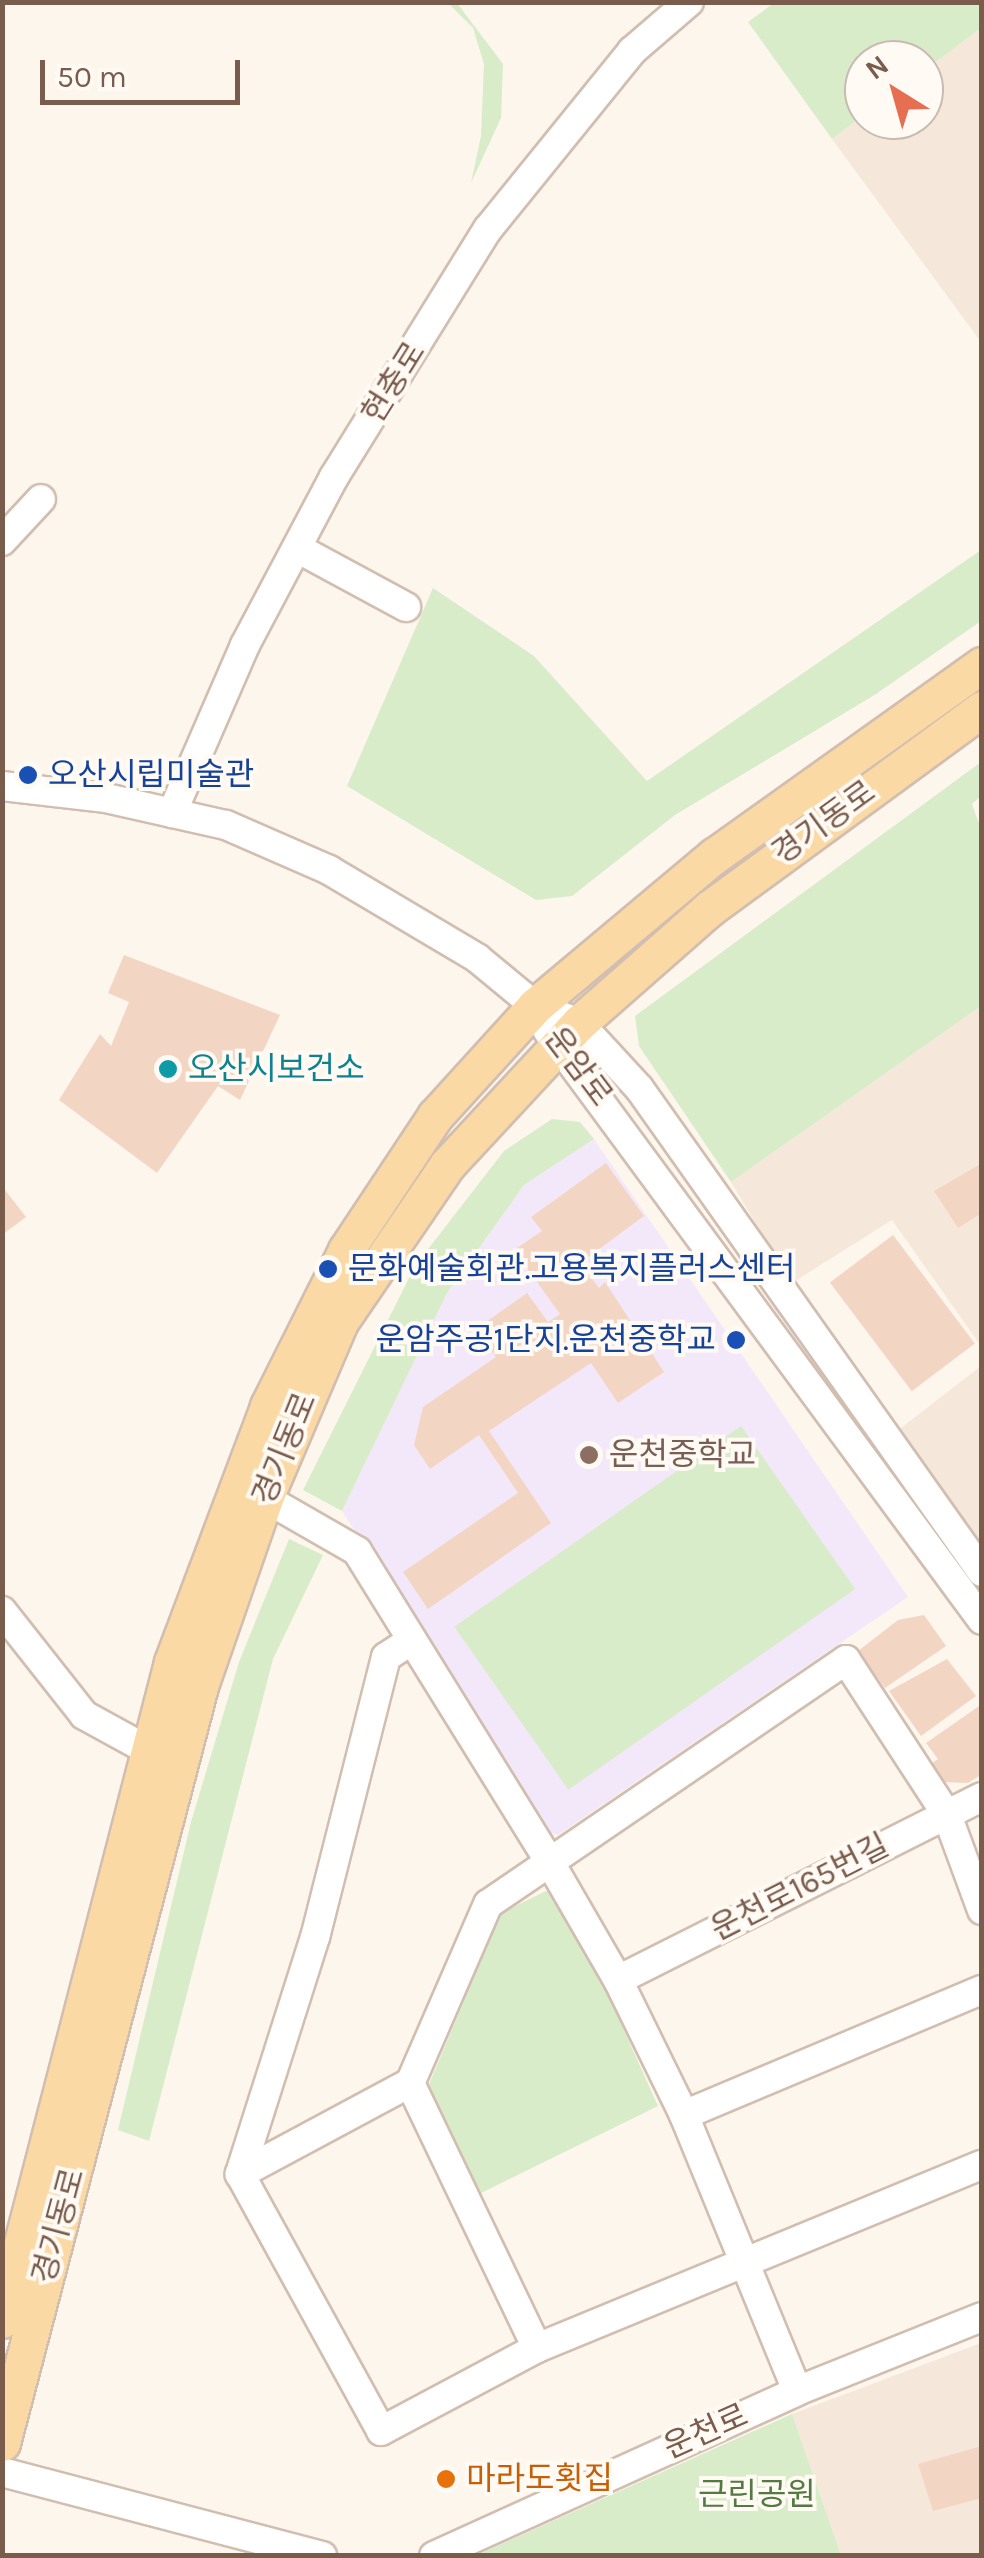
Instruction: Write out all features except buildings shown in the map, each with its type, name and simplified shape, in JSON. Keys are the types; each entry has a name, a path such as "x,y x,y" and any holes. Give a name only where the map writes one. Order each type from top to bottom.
{"main road":[{"name":"경기동로","path":"2,2320 145,1752 206,1556 302,1333 393,1173 458,1089 535,1006 714,856 982,665"},
{"name":"경기동로","path":"2,2443 179,1765 265,1498 340,1322 388,1243 447,1165 567,1034 710,908 982,709"}],"street":[{"name":"현충로","path":"172,813 245,646 297,548 488,228 632,51 690,2"},
{"path":"2,542 41,500"},
{"path":"297,548 406,606"},
{"path":"2,786 226,825 329,870 477,958 535,1006"},
{"name":"운암로","path":"535,1006 639,1088 982,1572"},
{"name":"운암로","path":"567,1034 602,1098 982,1620"},
{"path":"265,1498 357,1551 548,1858 618,1980 684,2115 798,2391"},
{"path":"2,1611 84,1716 145,1752 179,1765"},
{"path":"412,1640 386,1657 316,1937 240,2174 381,2431 538,2348 982,2164"},
{"path":"240,2174 410,2083 488,1904 548,1858 846,1660 947,1815 982,1910"},
{"name":"운천로165번길","path":"618,1980 982,1797"},
{"path":"684,2115 982,1990"},
{"path":"410,2083 538,2348"},
{"name":"운천로","path":"434,2556 798,2391 982,2316"},
{"path":"2,2472 322,2556"}],"shaded area":[{"path":"981,28 981,342 832,139 844,130 844,140 944,140 944,56"},
{"path":"981,1006 981,1346 892,1220 792,1283 731,1182"},
{"name":"운천중학교","path":"594,1139 908,1597 558,1835 548,1832 342,1511 447,1293 524,1185"},
{"path":"981,1366 981,1549 897,1431"},
{"path":"981,2343 981,2555 841,2555 792,2414"}],"green space":[{"path":"775,2 981,3 981,28 944,56 944,40 844,40 844,130 832,139 748,22"},
{"path":"448,3 457,3 503,64 501,118 471,183 481,136 484,64 473,28"},
{"path":"981,550 981,621 876,694 675,815 572,896 536,900 347,786 433,588 534,656 647,781"},
{"path":"981,762 981,796 972,804 981,829 981,1006 731,1182 639,1046 635,1016"},
{"path":"552,1119 580,1122 594,1139 524,1185 447,1293 342,1511 303,1490 415,1266 504,1151"},
{"path":"741,1426 855,1589 568,1790 454,1627"},
{"path":"289,1539 323,1555 273,1659 149,2141 118,2130 191,1822 239,1662"},
{"path":"546,1891 566,1901 658,2106 477,2195 424,2096 501,1913"},
{"name":"근린공원","path":"792,2414 841,2555 477,2555"}],"place":[{"name":"오산시립미술관","path":"28,775"},
{"name":"오산시보건소","path":"168,1069"},
{"name":"문화예술회관.고용복지플러스센터","path":"328,1269"},
{"name":"운암주공1단지.운천중학교","path":"736,1340"},
{"name":"운천중학교","path":"589,1455"},
{"name":"마라도횟집","path":"446,2479"}]}
